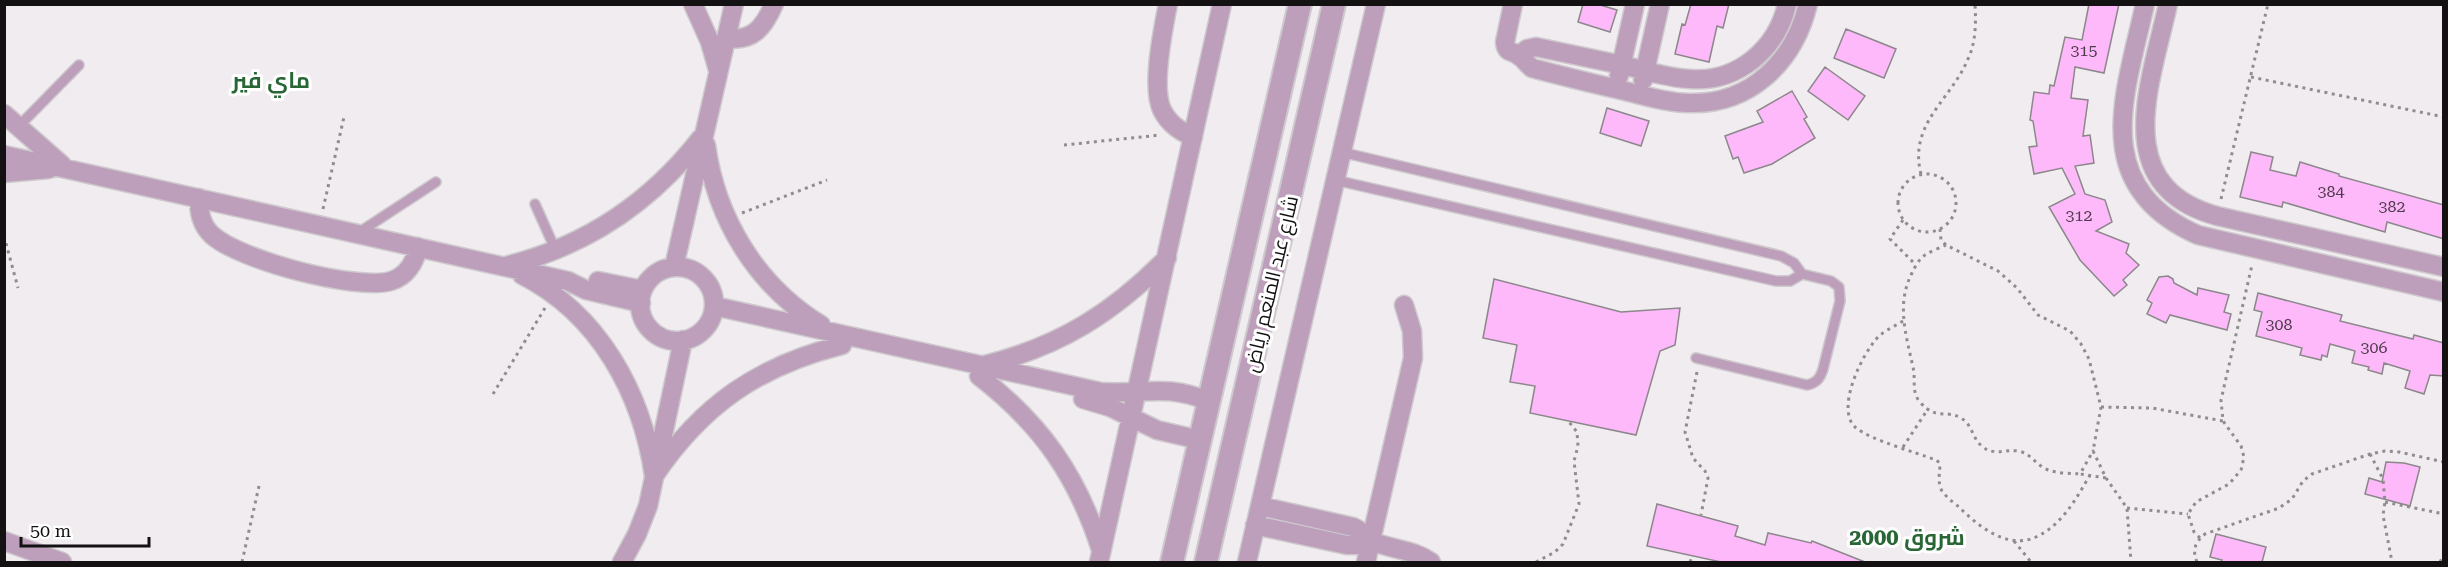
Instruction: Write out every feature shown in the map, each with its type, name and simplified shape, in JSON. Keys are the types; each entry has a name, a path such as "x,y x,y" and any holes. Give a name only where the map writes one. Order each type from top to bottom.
{"street":[{"path":"693,4 710,42 719,71"},
{"path":"674,267 734,4"},
{"path":"726,38 745,38 754,34 767,20 774,4"},
{"path":"1168,4 1160,57 1159,102 1168,119 1188,134"},
{"path":"1101,557 1167,258 1188,134 1222,4"},
{"name":"شارع عبد المنعم رياض","path":"1172,562 1300,4"},
{"name":"شارع عبد المنعم رياض","path":"1206,562 1334,4"},
{"path":"1247,562 1376,4"},
{"path":"1513,4 1504,45 1509,52 1519,56 1532,68 1686,103 1706,103 1744,92 1776,69 1798,37 1808,4"},
{"path":"1616,88 1635,4"},
{"path":"1640,94 1660,4"},
{"path":"1519,56 1527,49 1536,47 1690,79 1706,79 1736,70 1749,63 1772,41 1780,28 1787,4"},
{"path":"2145,4 2122,106 2121,124 2122,142 2133,176 2153,206 2182,228 2198,235 2444,292"},
{"path":"2168,4 2145,108 2144,132 2148,156 2154,170 2174,195 2202,212 2444,267"},
{"path":"4,114 66,168"},
{"path":"704,134 708,164 727,219 748,256 782,296 838,339"},
{"path":"504,267 556,251 605,227 635,206 669,176 704,134"},
{"path":"5,154 568,281 589,279 642,296"},
{"path":"4,173 66,168"},
{"path":"199,198 201,218 213,236 246,253 299,271 354,281 392,280 402,275 410,267 418,247"},
{"path":"980,371 1041,347 1087,324 1121,301 1167,258"},
{"path":"504,267 529,279 553,295 597,337 620,370 641,417 650,446 654,476"},
{"path":"674,267 695,271 710,285 713,311 698,335 683,340 672,340 653,332 642,314 642,296 656,274 674,267"},
{"path":"1366,562 1413,358 1412,331 1404,305"},
{"path":"713,311 980,371 1098,403 1157,430 1233,446"},
{"path":"654,476 689,429 734,391 785,362 838,339"},
{"path":"622,562 648,506 683,340"},
{"path":"980,371 1101,392 1174,390 1242,409"},
{"path":"980,371 1047,440 1080,494 1101,557"},
{"path":"1260,506 1353,527 1363,532 1371,540 1412,552 1431,562"},
{"path":"1255,525 1347,545 1360,545 1371,540"},
{"path":"6,544 62,562"}],"lane":[{"path":"18,127 79,65"},
{"path":"1341,152 1782,256 1794,262 1802,274 1831,281 1841,291 1826,358 1818,380 1807,385 1698,358"},
{"path":"1335,180 1776,281 1790,281 1802,274"},
{"path":"357,233 436,182"},
{"path":"536,204 556,251"}],"path":[{"path":"1921,174 1919,165 1921,141 1931,113 1954,85 1969,58 1975,34 1975,4"},
{"path":"2217,216 2268,4"},
{"path":"2251,76 2444,117"},
{"path":"320,225 344,117"},
{"path":"1064,145 1188,134"},
{"path":"1921,174 1929,174 1945,180 1954,193 1955,210 1947,224 1932,232 1916,230 1903,220 1898,205 1902,188 1913,177 1921,174"},
{"path":"727,219 827,180"},
{"path":"1903,220 1890,239 1916,265"},
{"path":"1940,229 1941,240 1946,245 1998,271 2017,288 2038,315 2070,331 2081,344 2089,359 2101,407 2093,451 2080,474"},
{"path":"4,236 18,288"},
{"path":"1946,245 1924,255 1907,282 1903,302 1903,321 1915,376 1913,386 1916,395 1928,409 1941,416 1958,416 1966,421 1978,442 1989,450 2018,451 2034,459 2047,470 2106,478"},
{"path":"2188,514 2196,502 2229,484 2241,470 2244,457 2241,446 2223,421 2221,400 2256,249"},
{"path":"493,394 553,295"},
{"path":"1903,321 1880,335 1867,352 1858,370 1847,405 1849,419 1856,428 1878,439 1903,447 1940,464 1939,481 1942,491 1977,525 2014,541 2031,562"},
{"path":"1698,358 1685,432 1689,450 1708,478 1701,515"},
{"path":"2101,407 2152,408 2223,421"},
{"path":"1903,447 1928,409"},
{"path":"1536,562 1555,552 1563,544 1579,504 1574,461 1578,446 1578,432 1569,422"},
{"path":"2093,451 2106,478 2127,508 2131,562"},
{"path":"2197,562 2194,549 2205,534 2279,508 2292,499 2303,481 2312,474 2385,451 2444,462"},
{"path":"2370,454 2384,479 2383,515 2392,562"},
{"path":"2014,541 2035,537 2055,523 2072,506 2090,475"},
{"path":"242,562 259,486"},
{"path":"2385,502 2444,514"},
{"path":"2127,508 2188,514"},
{"path":"2188,514 2194,532 2200,538"},
{"path":"2440,562 2444,554"},
{"path":"1690,562 1692,557"}],"building":[{"path":"1583,4 1597,4 1617,10 1610,32 1578,22"},
{"path":"1691,4 1729,4 1723,28 1717,26 1709,62 1675,54 1682,24 1685,25"},
{"path":"2089,4 2119,4 2104,73 2075,67 2071,98 2088,100 2083,136 2090,135 2094,163 2075,166 2085,194 2105,200 2112,222 2096,231 2129,244 2126,253 2139,265 2123,280 2127,285 2114,296 2080,260 2049,207 2075,194 2062,168 2034,174 2029,147 2037,146 2033,121 2030,120 2034,92 2049,94 2050,85 2054,86 2065,37 2082,40"},
{"path":"1846,29 1896,49 1884,78 1834,58"},
{"path":"1825,67 1865,96 1848,120 1808,91"},
{"path":"1792,91 1807,117 1804,119 1815,138 1772,164 1744,173 1738,157 1733,159 1725,136 1763,122 1757,111"},
{"path":"1607,108 1649,121 1641,146 1600,133"},
{"path":"2251,152 2273,157 2270,170 2296,176 2300,162 2339,174 2339,176 2444,205 2444,239 2387,222 2385,232 2283,202 2282,207 2240,197"},
{"path":"2168,276 2173,279 2174,283 2197,295 2198,288 2229,295 2224,312 2231,314 2227,330 2170,315 2166,323 2147,314 2152,303 2147,300 2159,277"},
{"path":"1494,279 1621,312 1680,308 1675,345 1660,351 1636,435 1530,413 1535,386 1510,382 1517,345 1483,338"},
{"path":"2258,293 2342,315 2340,321 2413,339 2414,335 2444,343 2444,376 2430,375 2424,394 2405,388 2410,371 2384,363 2382,374 2368,370 2369,367 2352,363 2355,351 2330,344 2327,357 2322,355 2321,360 2300,355 2302,348 2256,336 2262,312 2254,310"},
{"path":"2386,462 2420,467 2410,506 2365,494 2369,478 2382,482"},
{"path":"1657,504 1738,526 1735,536 1765,545 1768,533 1811,543 1812,541 1865,562 1721,562 1647,546"},
{"path":"2216,534 2266,547 2262,562 2221,562 2222,560 2210,557"}],"district":[{"name":"ماي فير","path":"271,80"},
{"name":"شروق 2000","path":"1907,537"}]}
